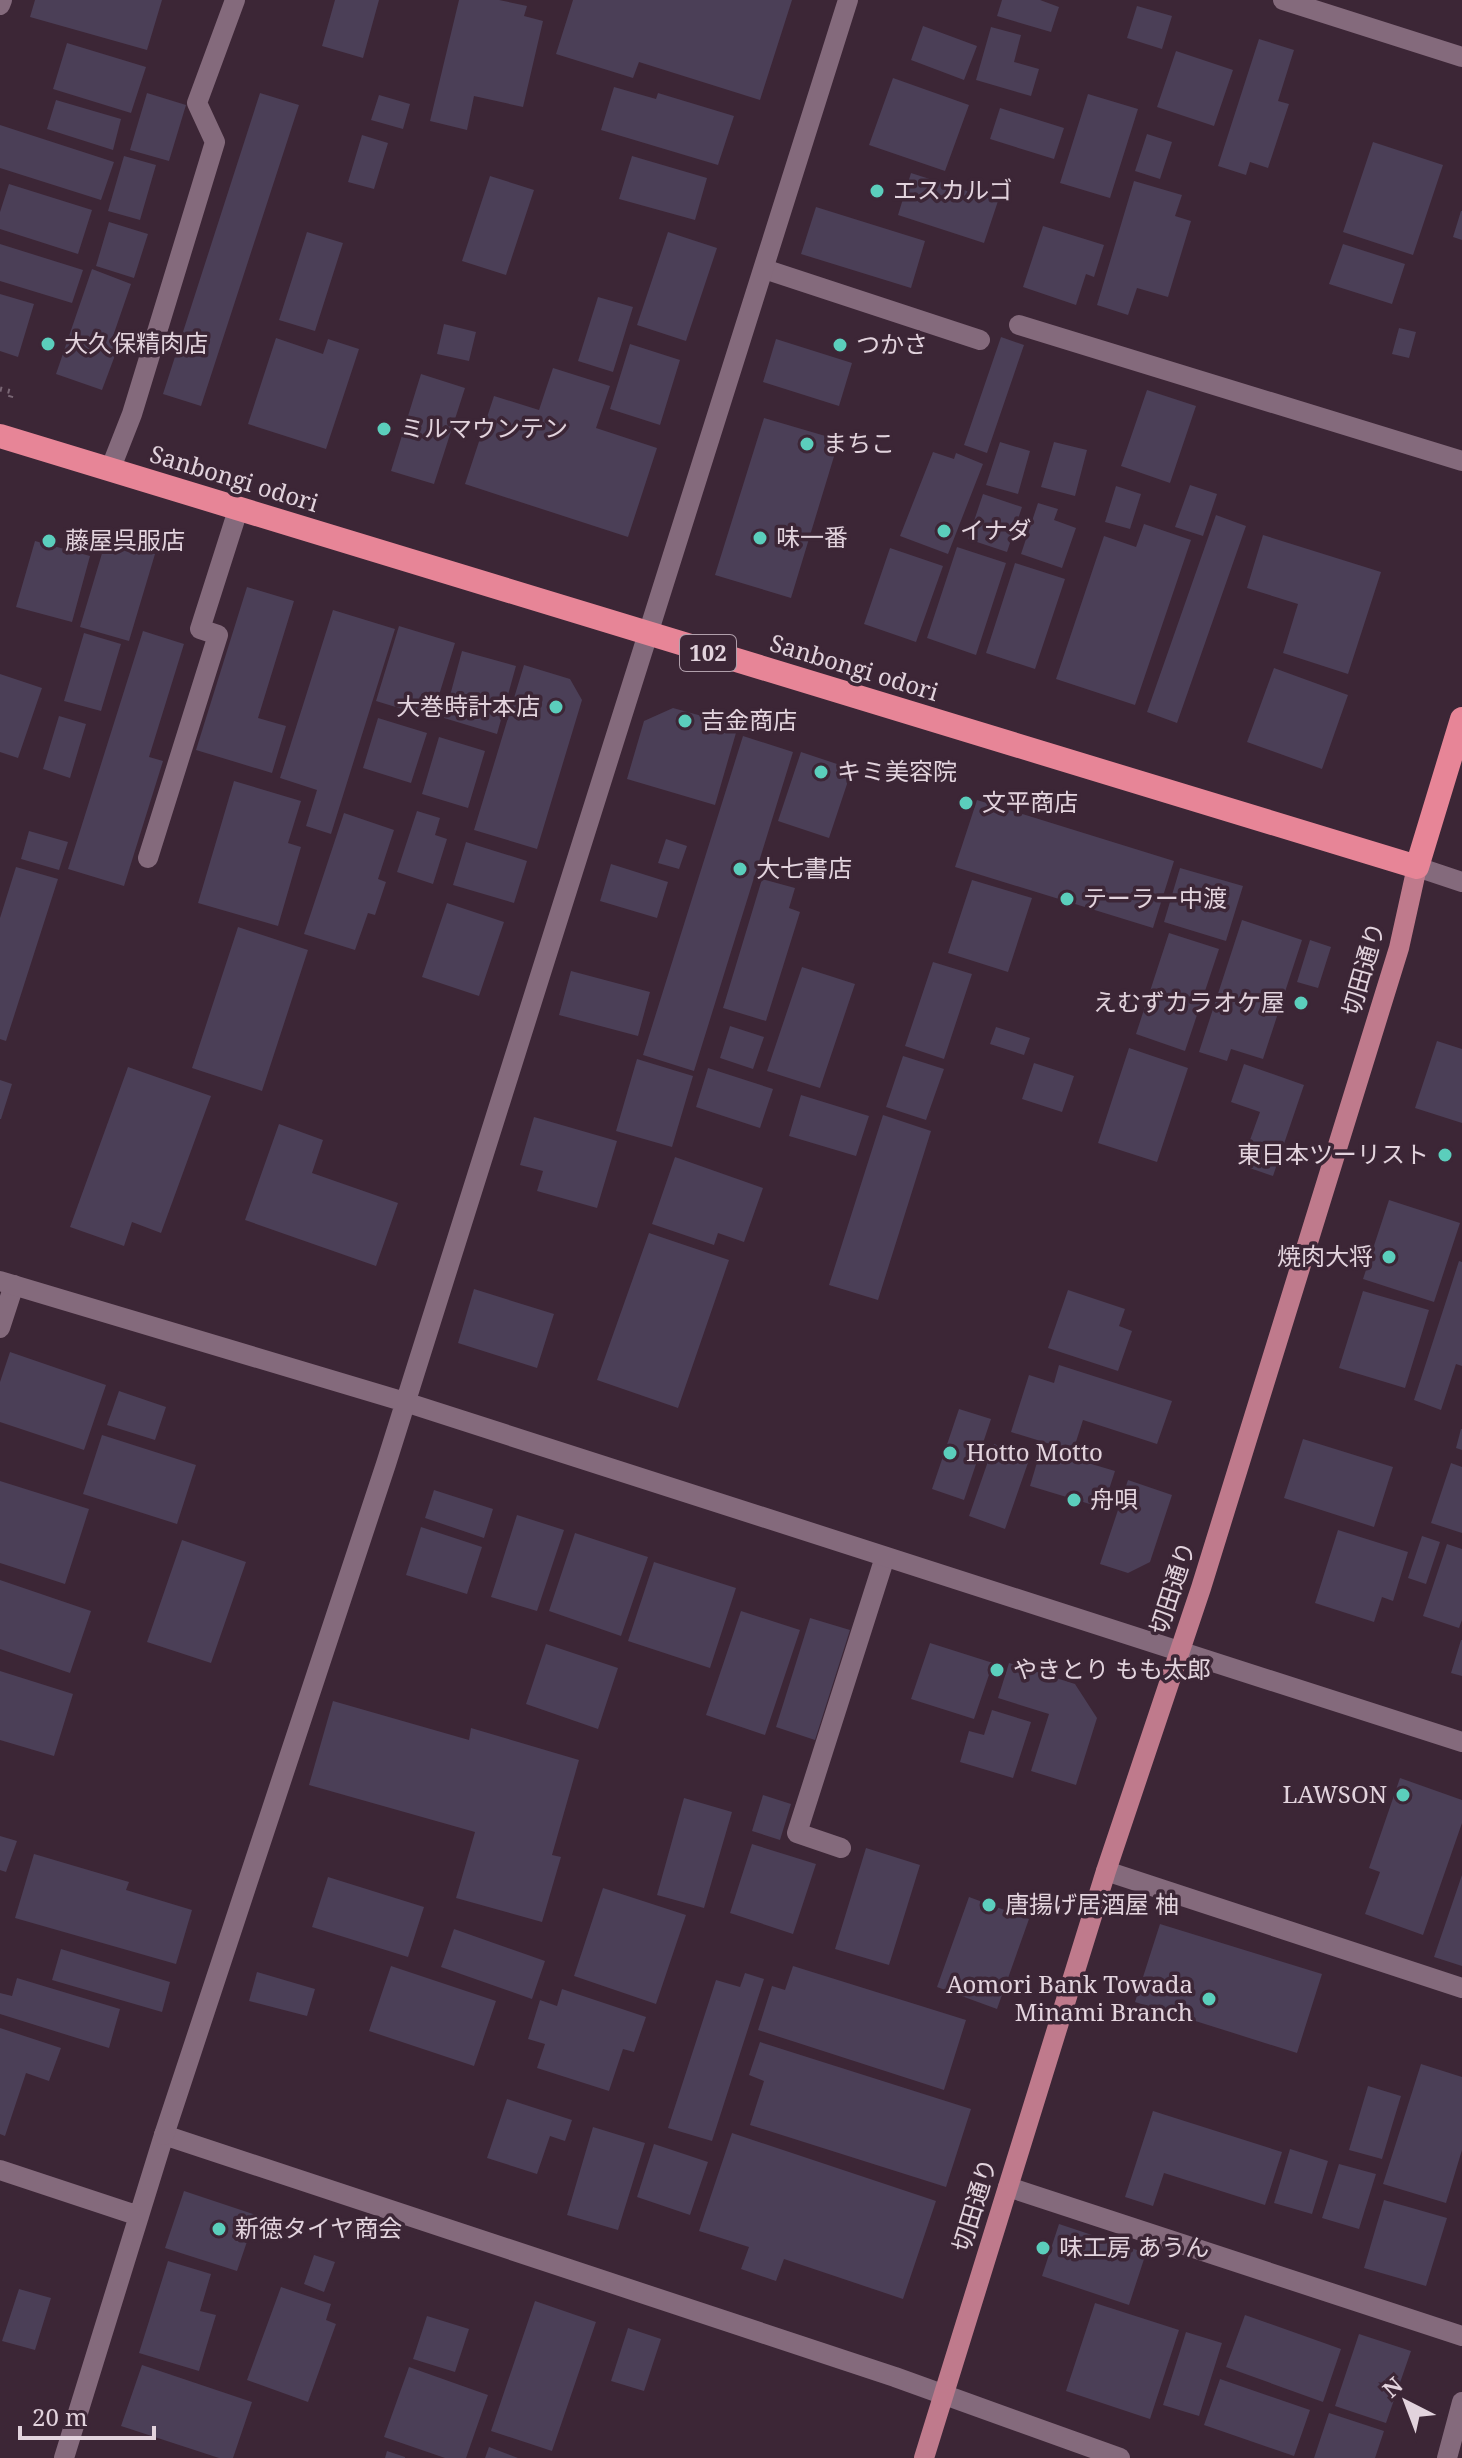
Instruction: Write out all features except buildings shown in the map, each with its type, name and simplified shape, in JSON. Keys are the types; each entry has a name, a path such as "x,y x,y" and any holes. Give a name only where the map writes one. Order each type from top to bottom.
{"highway":[{"name":"Sanbongi odori","path":"0,436 1417,867"},
{"path":"1417,867 1462,719"}],"main road":[{"name":"切田通り","path":"924,2458 1106,1871 1180,1653 1399,948 1417,867"}],"street":[{"path":"110,470 132,414 215,142 197,103 235,0"},
{"path":"64,2458 164,2135 405,1402 848,0"},
{"path":"1283,0 1462,57"},
{"path":"764,269 980,340"},
{"path":"1019,325 1462,461"},
{"path":"148,858 218,635 200,629 238,510"},
{"name":"Sanbongi odori","path":"1417,867 1462,882"},
{"path":"0,1328 7,1283 405,1402 1462,1742"},
{"path":"841,1848 797,1833 885,1557"},
{"path":"1106,1871 1462,1988"},
{"path":"164,2135 944,2394 1120,2458"},
{"path":"0,2170 139,2216"},
{"path":"1008,2187 1462,2336"},
{"path":"1447,2458 1462,2402"}],"path":[{"path":"0,389 12,392"}],"place":[{"name":"エスカルゴ","path":"877,191"},
{"name":"大久保精肉店","path":"48,344"},
{"name":"つかさ","path":"840,345"},
{"name":"ミルマウンテン","path":"384,429"},
{"name":"まちこ","path":"807,444"},
{"name":"イナダ","path":"944,531"},
{"name":"味一番","path":"760,538"},
{"name":"藤屋呉服店","path":"49,541"},
{"name":"大巻時計本店","path":"556,707"},
{"name":"吉金商店","path":"685,721"},
{"name":"キミ美容院","path":"821,772"},
{"name":"文平商店","path":"966,803"},
{"name":"大七書店","path":"740,869"},
{"name":"テーラー中渡","path":"1067,899"},
{"name":"えむずカラオケ屋","path":"1301,1003"},
{"name":"東日本ツーリスト","path":"1445,1155"},
{"name":"焼肉大将","path":"1389,1257"},
{"name":"Hotto Motto","path":"950,1453"},
{"name":"舟唄","path":"1074,1500"},
{"name":"やきとり もも太郎","path":"997,1670"},
{"name":"LAWSON","path":"1403,1795"},
{"name":"唐揚げ居酒屋 柚","path":"989,1905"},
{"name":"Aomori Bank Towada Minami Branch","path":"1209,1999"},
{"name":"新徳タイヤ商会","path":"219,2229"},
{"name":"味工房 あうん","path":"1043,2248"}]}
